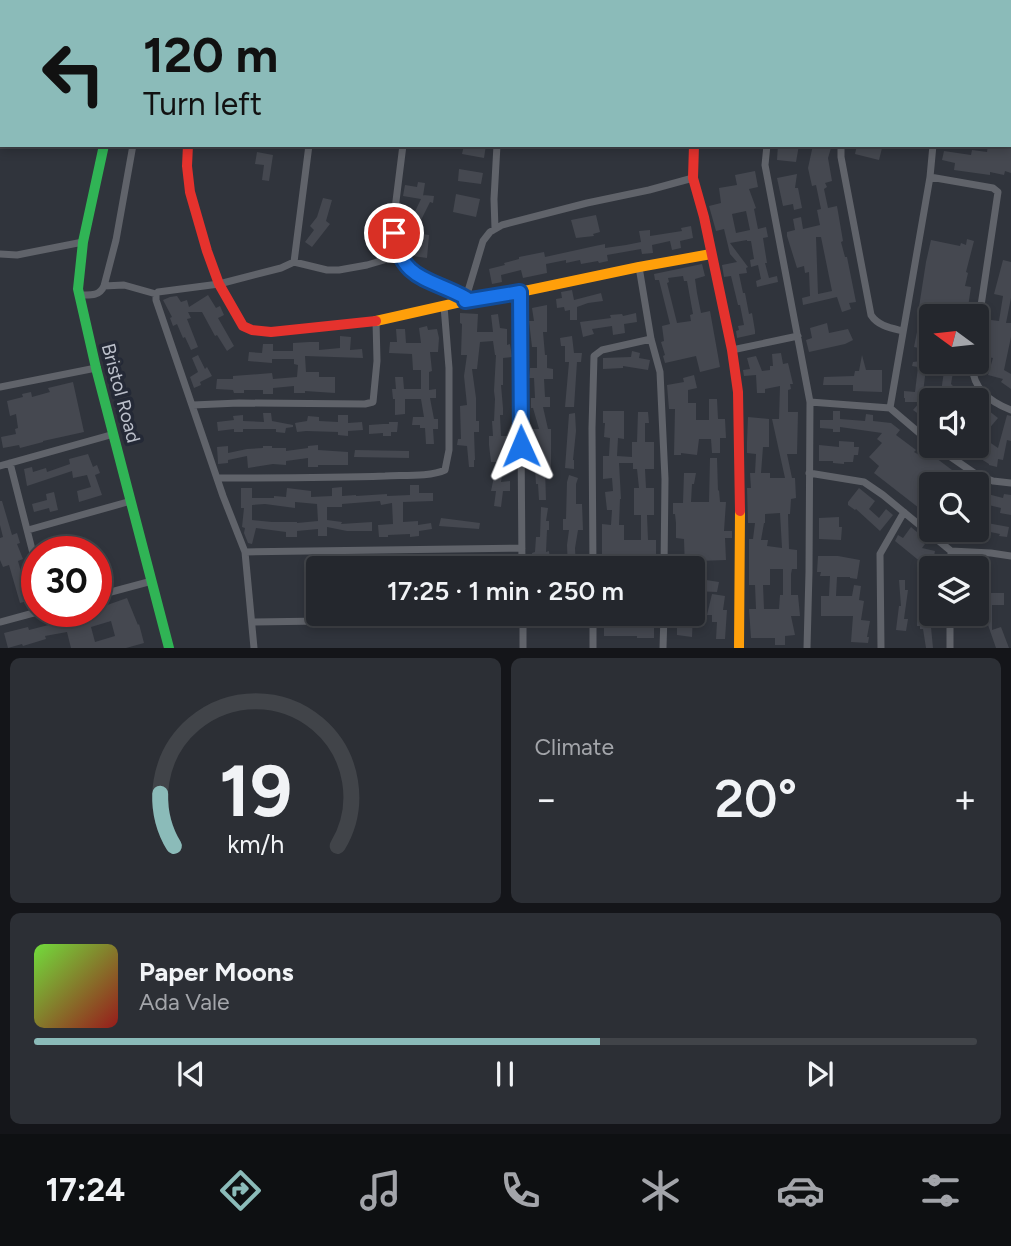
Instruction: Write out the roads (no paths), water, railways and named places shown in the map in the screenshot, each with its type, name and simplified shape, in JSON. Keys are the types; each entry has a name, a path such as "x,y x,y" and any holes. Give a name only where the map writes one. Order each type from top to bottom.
{"street":[{"name":"Bristol Road","path":"104,147 83,242 78,280 79,295 169,648"},
{"path":"79,295 98,295 104,286 126,190 133,147"},
{"path":"188,147 190,192 207,251 219,284 243,326 252,330 271,332 376,321 465,300 520,292 711,254"},
{"path":"294,262 309,147"},
{"path":"403,147 393,225 401,255 407,268 414,273 465,300"},
{"path":"495,229 496,147"},
{"path":"694,147 693,178 704,217 732,350 738,392 739,648"},
{"path":"767,147 765,165 810,402 807,648"},
{"path":"841,147 872,315 880,324 902,331"},
{"path":"890,408 933,147"},
{"path":"930,177 993,188 998,192 981,304"},
{"path":"465,300 481,244 490,232 502,225 693,178"},
{"path":"0,254 22,255 83,242"},
{"path":"104,286 124,285 156,294 219,284 294,262 327,270 339,270 401,255"},
{"path":"639,267 651,339 660,372 665,479 664,556"},
{"path":"520,292 522,556"},
{"path":"156,294 217,478 245,552 254,648"},
{"path":"217,478 384,476 445,470 449,450 449,368 444,306"},
{"path":"193,405 373,402 377,361 376,321"},
{"path":"732,350 798,336"},
{"path":"593,556 593,356 602,350 651,339"},
{"path":"0,387 96,368"},
{"path":"973,374 982,392 1011,410"},
{"path":"810,402 890,408 919,433"},
{"path":"0,466 114,434"},
{"path":"952,458 976,475 1011,484"},
{"path":"10,463 29,536"},
{"path":"809,473 864,482 951,551 1011,556"},
{"path":"28,530 131,501"},
{"path":"881,648 880,554 904,512"},
{"path":"245,552 522,548"},
{"path":"951,551 951,556"},
{"path":"112,592 152,581"},
{"path":"0,622 21,616"},
{"path":"252,622 306,621"},
{"path":"523,626 523,648"},
{"path":"593,626 593,648"},
{"path":"663,648 664,626"},
{"path":"950,626 950,648"}]}
